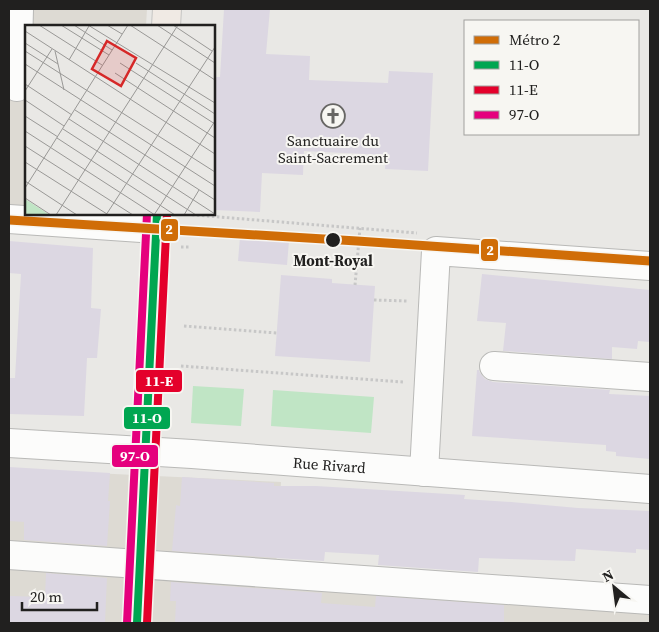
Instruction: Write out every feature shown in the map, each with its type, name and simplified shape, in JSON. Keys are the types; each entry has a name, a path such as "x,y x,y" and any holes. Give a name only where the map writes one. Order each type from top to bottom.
{"main road":[{"path":"166,25 167,9"},
{"path":"137,623 157,222"}],"street":[{"path":"17,87 19,9"},
{"path":"9,219 157,222"},
{"path":"424,472 430,242 650,266"},
{"path":"494,366 650,377"},
{"name":"Rue Rivard","path":"9,443 146,451 650,489"},
{"path":"9,555 650,600"}],"path":[{"path":"202,215 360,228 430,242"},
{"path":"355,285 360,228"},
{"path":"180,247 189,247"},
{"path":"374,300 408,302"},
{"path":"184,326 277,333"},
{"path":"181,366 404,382"}],"shaded area":[{"path":"16,9 147,9 146,25 25,25 25,209 9,208 9,69"},
{"path":"9,469 281,482 276,569 650,598 650,623 9,623"}],"green space":[{"path":"193,386 244,389 241,426 191,423"},
{"path":"273,390 374,397 371,433 271,426"}],"building":[{"name":"Sanctuaire du Saint-Sacrement","path":"224,9 270,9 266,54 310,56 309,80 388,83 389,71 433,73 428,171 385,169 386,155 304,151 303,175 262,173 260,212 215,210 215,94 216,77 220,77"},
{"path":"240,237 289,241 287,265 238,261"},
{"path":"9,241 93,248 91,308 101,309 97,358 87,358 84,416 9,414 9,378 15,378 21,274 9,273"},
{"path":"482,274 650,290 650,342 638,341 637,349 612,347 612,359 503,351 506,323 477,321"},
{"name":"Mont-Royal","path":"281,275 332,279 332,283 375,286 370,362 275,356"},
{"path":"477,370 485,379 493,382 610,390 609,394 650,396 650,459 616,456 616,452 606,451 606,445 472,436"},
{"path":"9,467 110,473 107,546 24,540 24,522 9,521"},
{"path":"182,477 274,483 274,486 316,486 465,495 464,499 578,508 650,511 650,550 636,549 636,553 576,549 575,561 479,558 478,572 378,565 379,555 325,552 324,561 172,551 176,505 180,506"},
{"path":"46,573 107,578 105,623 9,623 10,596 45,597"},
{"path":"171,582 322,593 321,603 375,607 376,596 504,605 504,623 175,623 176,601 170,601"}],"metro line":[{"name":"2","path":"9,220 650,261"}],"transit line":[{"name":"97-O","path":"127,623 147,215"},
{"name":"11-O","path":"137,623 157,215"},
{"name":"11-E","path":"147,623 167,215"}],"place":[{"name":"Sanctuaire du Saint-Sacrement","path":"333,116"},
{"name":"Mont-Royal","path":"333,240"}]}
